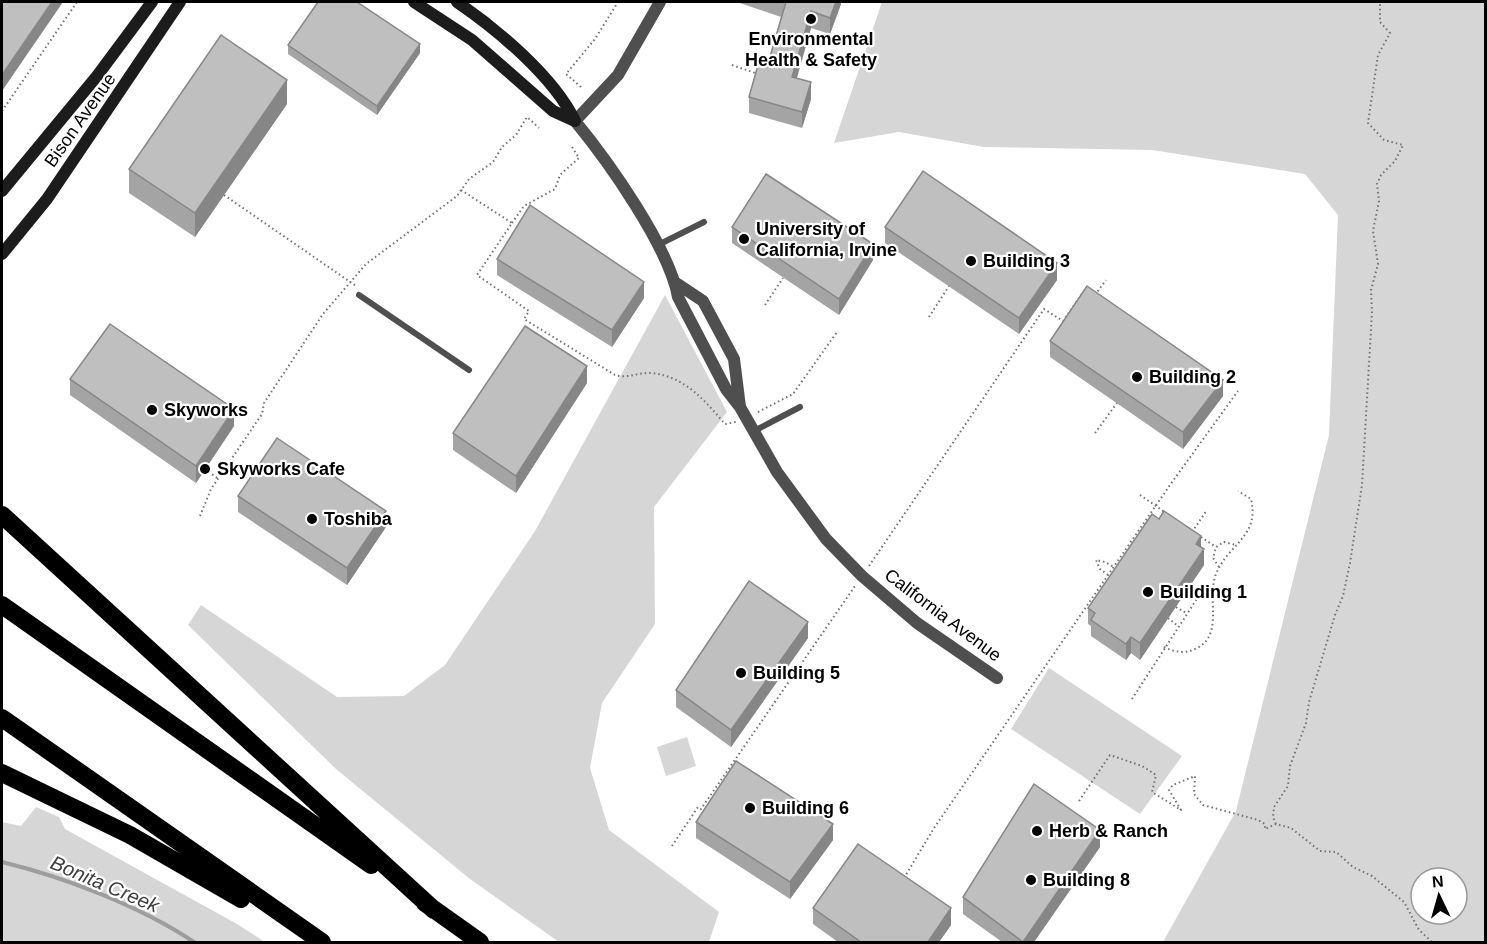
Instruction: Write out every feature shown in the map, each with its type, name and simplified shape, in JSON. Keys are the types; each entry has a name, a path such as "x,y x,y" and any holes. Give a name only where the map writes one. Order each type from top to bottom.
{"highway":[{"path":"2,515 434,910"},
{"path":"2,605 480,942"},
{"path":"2,718 320,942"},
{"path":"2,773 130,835 320,942"}],"main road":[{"name":"Bison Avenue","path":"2,191 98,76 152,2"},
{"name":"Bison Avenue","path":"2,254 47,199 180,2"},
{"name":"California Avenue","path":"414,2 472,40 553,111 575,121"},
{"name":"California Avenue","path":"457,2 531,64 566,102 575,121"}],"street":[{"path":"575,121 618,75 660,2"},
{"name":"California Avenue","path":"575,121 622,185 657,245 675,283 678,297 726,389 743,412 797,502 826,540 862,576 917,623 997,678"},
{"name":"California Avenue","path":"675,283 703,301 734,359 743,412"}],"lane":[{"path":"657,245 704,222"},
{"path":"361,293 469,370"},
{"path":"753,432 800,407"}],"path":[{"path":"2,111 77,2"},
{"path":"581,87 566,74 595,39 618,2"},
{"path":"1276,824 1273,817 1274,807 1288,786 1290,766 1305,723 1319,665 1343,596 1360,503 1367,412 1371,290 1378,264 1373,231 1379,201 1377,184 1381,175 1395,161 1403,145 1384,140 1368,123 1378,55 1389,33 1380,22 1380,2"},
{"path":"732,65 759,74"},
{"path":"572,147 579,158 560,175 555,189 524,206 477,275 529,312 524,319 622,378 651,373 686,385 705,400 725,424 743,412 794,394 837,332"},
{"path":"461,190 512,223"},
{"path":"224,195 361,293"},
{"path":"765,305 783,278"},
{"path":"672,846 698,807 701,809 1044,309 1063,321 1085,288 1095,295 1106,280"},
{"path":"929,317 949,286"},
{"path":"904,879 920,848 1113,567 1238,391"},
{"path":"1095,433 1117,403"},
{"path":"205,469 218,478"},
{"path":"1164,647 1178,652 1189,651 1207,641 1214,624 1212,587 1219,567 1247,534 1253,518 1251,499 1238,491"},
{"path":"1140,495 1174,518"},
{"path":"1189,537 1207,510"},
{"path":"1192,531 1215,547"},
{"path":"1215,547 1224,542 1236,545"},
{"path":"1215,547 1214,558 1219,567"},
{"path":"1108,575 1100,569 1096,560 1113,567"},
{"path":"1132,699 1203,590 1212,587"},
{"path":"1176,607 1187,613"},
{"path":"1168,618 1178,626"},
{"path":"1080,801 1110,755 1142,766 1156,775 1152,792 1181,810 1169,790 1173,785 1195,776 1194,794 1203,806 1258,820 1265,824 1265,829 1276,824 1291,828 1320,851 1336,852 1353,867 1372,876 1404,902 1419,930 1432,942"}],"shaded area":[{"path":"882,2 1485,2 1485,942 1163,942 1236,811 1329,435 1338,215 1305,174 1152,150 984,147 899,132 834,143"},
{"path":"665,295 727,412 654,507 655,624 602,703 590,768 609,830 719,912 709,942 559,942 470,879 336,769 188,625 201,605 337,697 404,696 445,665 535,531"},
{"path":"1049,668 1182,756 1140,814 1011,729"},
{"path":"687,737 696,766 666,776 657,747"},
{"path":"36,807 59,817 65,829 237,924 265,942 2,942 2,822 21,826"}],"building":[{"path":"2,2 52,2 2,75"},
{"path":"318,2 357,2 420,44 377,106 288,45"},
{"path":"786,2 836,2 830,18 811,11 792,77 811,82 802,112 749,97 758,65 767,67"},
{"path":"221,35 287,80 195,213 129,169"},
{"name":"Building 3","path":"923,171 1057,263 1019,318 885,227"},
{"path":"766,174 873,244 839,299 732,227"},
{"path":"530,205 644,282 612,330 497,259"},
{"name":"Building 2","path":"1087,286 1223,380 1183,432 1050,341"},
{"name":"Skyworks","path":"110,324 234,409 196,466 70,379"},
{"path":"525,326 587,366 516,476 453,433"},
{"name":"Toshiba","path":"277,438 386,511 347,568 238,496"},
{"name":"Building 1","path":"1164,511 1201,536 1196,544 1204,549 1140,643 1131,637 1126,644 1091,620 1095,613 1088,608 1152,514 1159,519"},
{"name":"Building 5","path":"749,581 808,622 731,730 676,690"},
{"name":"Building 6","path":"736,761 833,824 790,882 696,822"},
{"name":"Building 8","path":"1034,784 1100,830 1023,942 963,897"},
{"path":"858,844 951,908 928,942 861,942 813,908"}],"waterway":[{"name":"Bonita Creek","path":"2,862 76,884 101,894 150,916 194,942"}],"place":[{"name":"Environmental Health & Safety","path":"811,19"},
{"name":"University of California, Irvine","path":"744,239"},
{"name":"Building 3","path":"971,261"},
{"name":"Building 2","path":"1137,377"},
{"name":"Skyworks","path":"152,410"},
{"name":"Skyworks Cafe","path":"205,469"},
{"name":"Toshiba","path":"312,519"},
{"name":"Building 1","path":"1148,592"},
{"name":"Building 5","path":"741,673"},
{"name":"Building 6","path":"750,808"},
{"name":"Herb & Ranch","path":"1037,831"},
{"name":"Building 8","path":"1031,880"}]}
